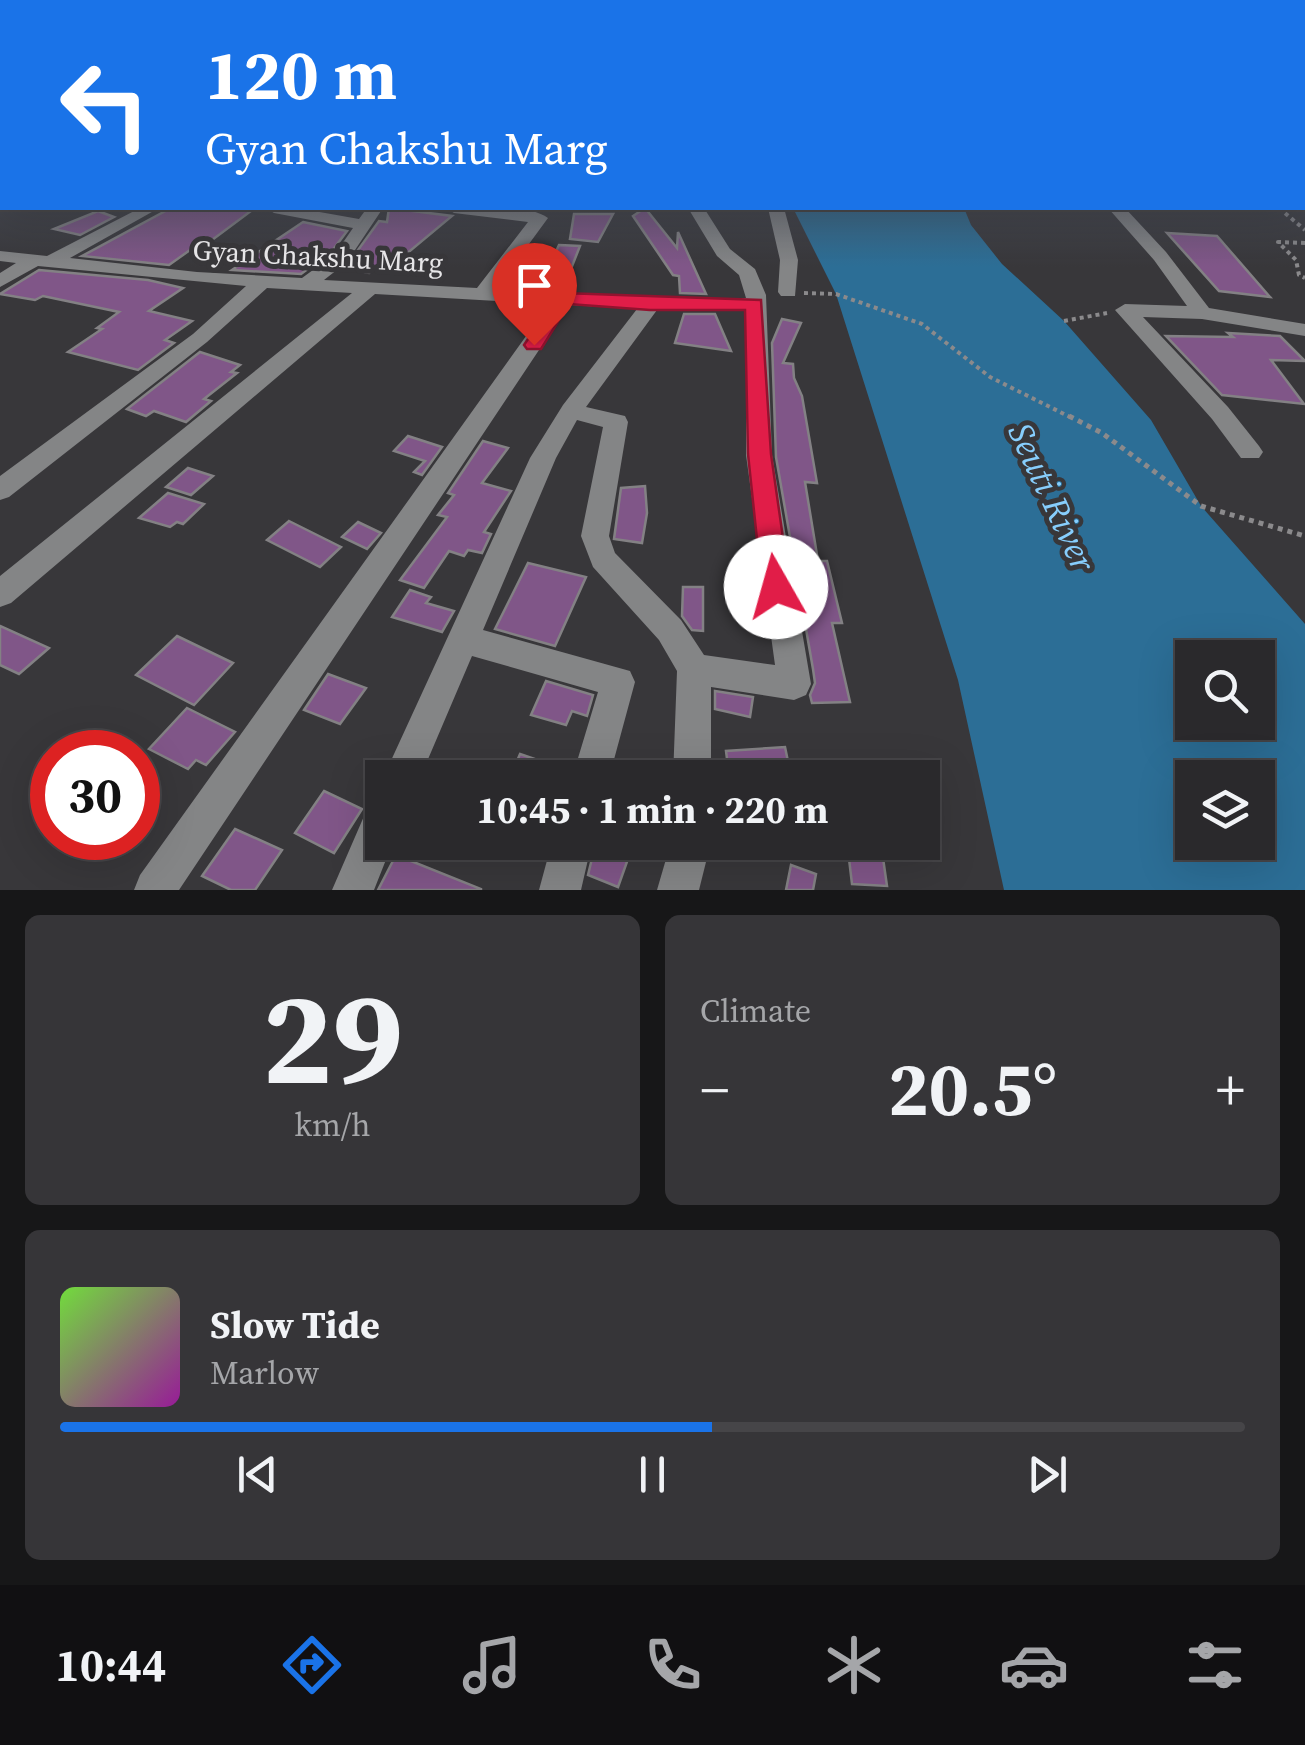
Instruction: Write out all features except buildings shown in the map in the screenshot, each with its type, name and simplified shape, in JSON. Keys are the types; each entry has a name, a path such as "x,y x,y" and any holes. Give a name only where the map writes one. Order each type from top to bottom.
{"street":[{"path":"0,281 147,210"},
{"path":"285,210 362,224"},
{"path":"306,284 341,258 373,210"},
{"path":"490,210 544,213"},
{"path":"694,668 794,684 776,587 759,454 756,295 748,273 723,252 697,210"},
{"path":"777,210 790,260 788,292"},
{"path":"1118,210 1160,256 1202,313"},
{"path":"484,292 544,213"},
{"name":"Gyan Chakshu Marg","path":"0,256 120,272 262,282 650,304 754,304"},
{"path":"0,490 200,338 262,282"},
{"path":"0,594 370,288"},
{"path":"155,890 563,298"},
{"path":"409,760 543,458 570,411 650,304"},
{"path":"1124,310 1202,313 1305,330"},
{"path":"1124,310 1220,413 1250,452"},
{"path":"570,411 616,422 595,536 603,559 670,630 694,668 692,760"},
{"path":"464,638 618,682 595,760"},
{"path":"354,890 366,860"},
{"path":"560,890 568,860"},
{"path":"678,890 686,860"}],"path":[{"path":"1280,210 1305,230"},
{"path":"1305,242 1278,242 1296,260 1299,275 1305,278"},
{"path":"836,294 922,324 990,377 1102,432 1201,506 1305,536"},
{"path":"1064,321 1124,310"}],"water":[{"name":"Seuti River","path":"794,210 965,210 971,225 1002,264 1064,321 1151,420 1201,506 1305,624 1305,890 1004,890 958,680 836,294"}],"route":[{"path":"534,345 563,298 650,304 754,304 759,454 776,587"}]}
